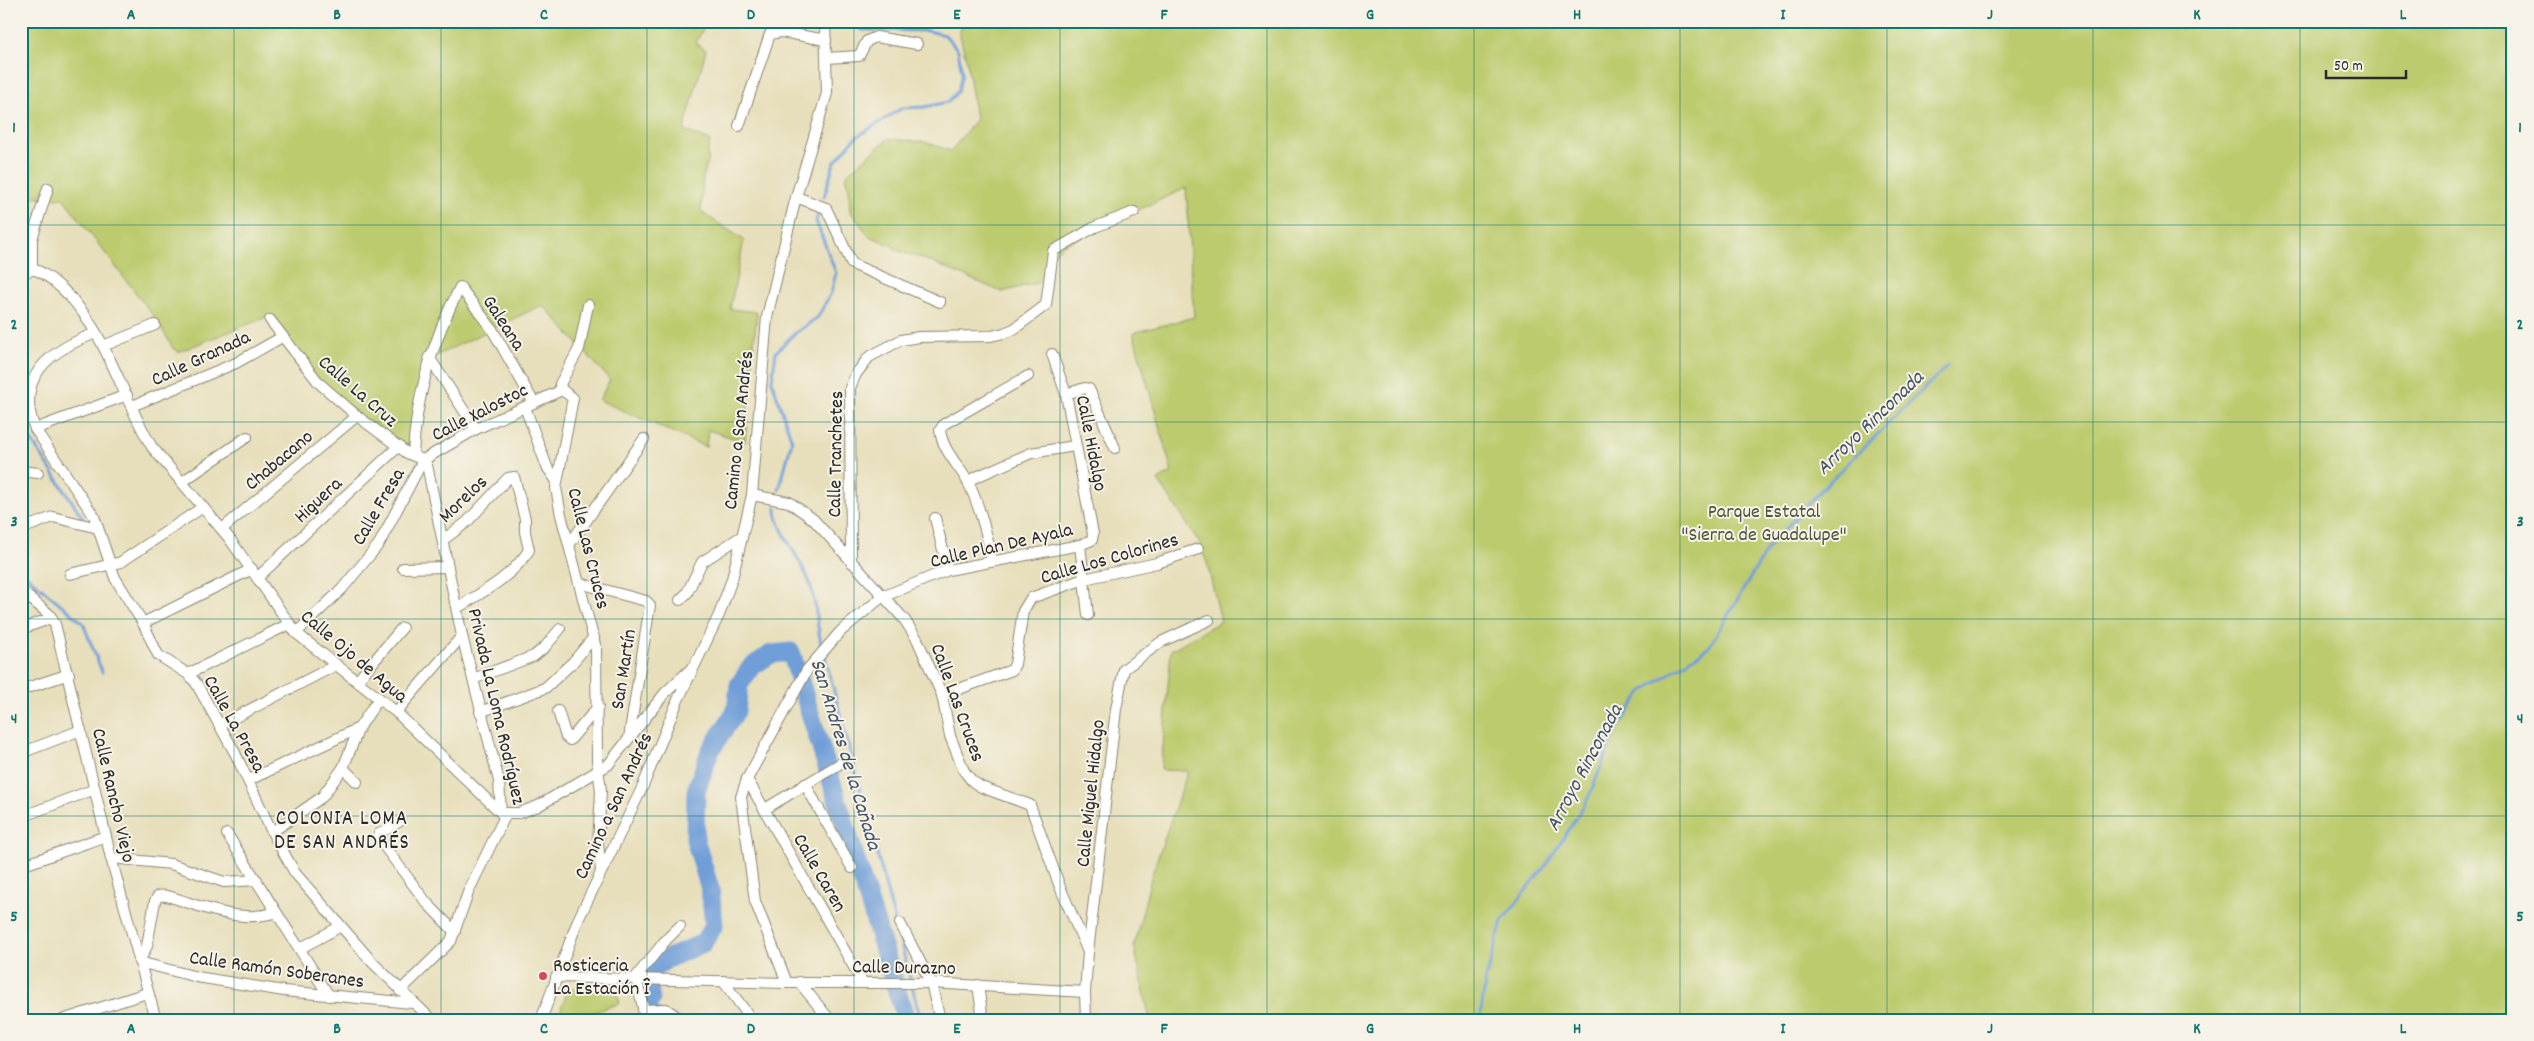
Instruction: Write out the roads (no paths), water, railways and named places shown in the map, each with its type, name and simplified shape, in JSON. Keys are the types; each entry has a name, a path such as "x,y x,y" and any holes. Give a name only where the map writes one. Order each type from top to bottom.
{"street":[{"name":"Camino a San Andrés","path":"541,1020 578,920 643,786 695,665 719,615 732,579 752,495 761,399 764,333 796,197 827,93 825,21"},
{"path":"739,126 770,34 781,32 826,40"},
{"path":"827,58 859,56 867,41 876,36 917,44"},
{"path":"21,276 32,269 32,239 48,188"},
{"path":"796,197 826,208 852,264 940,302"},
{"name":"Calle Tranchetes","path":"851,562 850,388 860,367 869,357 901,340 932,336 991,336 1014,329 1046,305 1053,251 1095,227 1134,212"},
{"name":"Calle Ojo de Agua","path":"32,269 43,273 74,301 104,346 152,447 222,528 296,633 358,680 396,712 501,813"},
{"name":"Galeana","path":"429,357 441,324 460,287 492,329 529,405 547,467 556,480"},
{"path":"562,390 560,384 579,349 588,305"},
{"name":"Calle La Cruz","path":"270,320 312,377 357,416 407,453 413,454"},
{"path":"104,346 155,325"},
{"path":"96,333 69,343 43,364 28,398 30,416 35,429 127,395"},
{"name":"Calle Granada","path":"132,406 236,363 282,337"},
{"name":"Calle Hidalgo","path":"1052,354 1066,394 1093,534 1092,540"},
{"path":"429,357 476,430"},
{"path":"413,454 418,413 429,357"},
{"path":"992,561 987,530 967,481 942,440 940,430 944,424 1028,376"},
{"path":"1066,394 1085,388 1089,389 1115,448"},
{"name":"Calle Las Cruces","path":"562,390 573,398 556,480 561,515 594,637 601,790 598,844 601,872"},
{"name":"Calle Xalostoc","path":"413,454 423,460 476,430 562,390"},
{"name":"Chabacano","path":"222,528 357,416"},
{"name":"Calle La Presa","path":"35,429 87,504 98,528 115,578 143,623 158,655 188,674 196,683 249,780 272,832 295,873 400,991 432,1020"},
{"path":"182,482 247,437"},
{"path":"569,545 644,440"},
{"name":"Higuera","path":"143,623 254,574 400,446"},
{"path":"967,481 1031,453 1075,446"},
{"name":"Privada La Loma Rodríguez","path":"400,991 451,941 469,890 505,816 501,813 498,780 462,636 430,473 423,460"},
{"name":"Calle Fresa","path":"296,633 342,589 379,544 423,460"},
{"path":"21,470 38,473"},
{"name":"Morelos","path":"443,540 467,522 508,478 514,477 525,519 525,532 529,550 524,558 493,587 457,608"},
{"name":"Calle Las Cruces","path":"752,495 777,499 799,508 813,519 911,629 942,695 950,736 964,771 972,781 982,787 1030,805 1060,887 1088,952"},
{"path":"70,574 121,562 203,507"},
{"path":"21,529 54,517 98,528"},
{"path":"935,518 948,570"},
{"path":"680,600 687,593 702,562 742,536"},
{"name":"Calle Plan De Ayala","path":"787,983 754,901 741,797 746,779 807,670 841,631 882,597 948,570 1080,545 1092,540"},
{"path":"1080,545 1088,615"},
{"name":"Calle Los Colorines","path":"942,695 1012,670 1015,664 1024,606 1038,594 1084,579 1157,563 1198,549"},
{"path":"403,568 448,567"},
{"name":"San Martín","path":"579,583 649,604 629,740"},
{"path":"21,591 52,618 21,629"},
{"name":"Calle Rancho Viejo","path":"52,618 69,674 111,858 156,1020"},
{"name":"Calle Miguel Hidalgo","path":"1086,1020 1085,992 1088,952 1116,709 1124,669 1161,642 1209,620"},
{"path":"188,674 289,624"},
{"path":"358,680 402,628"},
{"path":"473,679 534,656 545,647 560,628"},
{"path":"396,712 462,636"},
{"path":"480,712 544,688 573,662 594,637"},
{"path":"220,725 336,665"},
{"path":"501,813 519,813 538,806 608,765 665,693 695,665"},
{"path":"21,690 69,674"},
{"path":"272,832 322,797 343,768 359,728 379,698"},
{"path":"558,711 566,737 570,740 598,707"},
{"path":"249,780 359,728"},
{"path":"21,754 81,730"},
{"path":"764,809 846,760"},
{"path":"343,768 357,782"},
{"name":"Calle Caren","path":"746,779 864,983"},
{"path":"805,784 852,868"},
{"path":"21,817 95,789"},
{"path":"400,821 378,836 426,902 455,932"},
{"path":"227,834 329,996"},
{"path":"21,866 106,836"},
{"path":"111,858 179,866 224,882 257,880"},
{"path":"139,962 146,946 155,901 158,896 177,899 222,914 261,916 276,912"},
{"path":"900,923 931,983 940,1020"},
{"path":"300,948 341,926"},
{"path":"680,926 664,941 636,977 644,1015 666,1009 682,1020"},
{"name":"Calle Ramón Soberanes","path":"139,962 198,977 329,996 412,1003"},
{"name":"Calle Durazno","path":"556,977 636,977 787,983 931,983 1085,992"},
{"path":"723,981 752,1020"},
{"path":"799,982 830,1020"},
{"path":"978,985 983,1020"},
{"path":"62,1020 147,993"}],"waterway":[{"path":"824,197 834,163 855,138 902,108 925,107 948,102 958,91 962,73 958,50 945,35 928,31 862,30 849,21"},
{"path":"779,490 792,441 772,381 776,352 794,334 818,317 831,293 836,273 816,221 818,214"},
{"name":"Arroyo Rinconada","path":"1480,1020 1485,982 1502,921 1546,865 1588,799 1615,732 1642,692 1709,647 1768,548 1819,492 1948,365"},
{"path":"21,425 83,518"},
{"path":"776,508 779,524 811,587 822,647"},
{"path":"21,571 83,623 102,672"},
{"name":"San Andres de la Cañada","path":"653,969 667,959 703,943 714,925 710,889 695,839 696,791 710,751 736,711 739,685 751,667 771,654 791,652 906,1020"},
{"path":"824,653 921,1020"},
{"name":"San Andres de la Cañada","path":"649,987 651,1000"}],"place":[{"name":"Rosticeria La Estación Î","path":"543,976"}],"district":[{"name":"COLONIA LOMA DE SAN ANDRÉS","path":"342,829"}],"park label":[{"name":"Parque Estatal \"Sierra de Guadalupe\"","path":"1764,522"}]}
